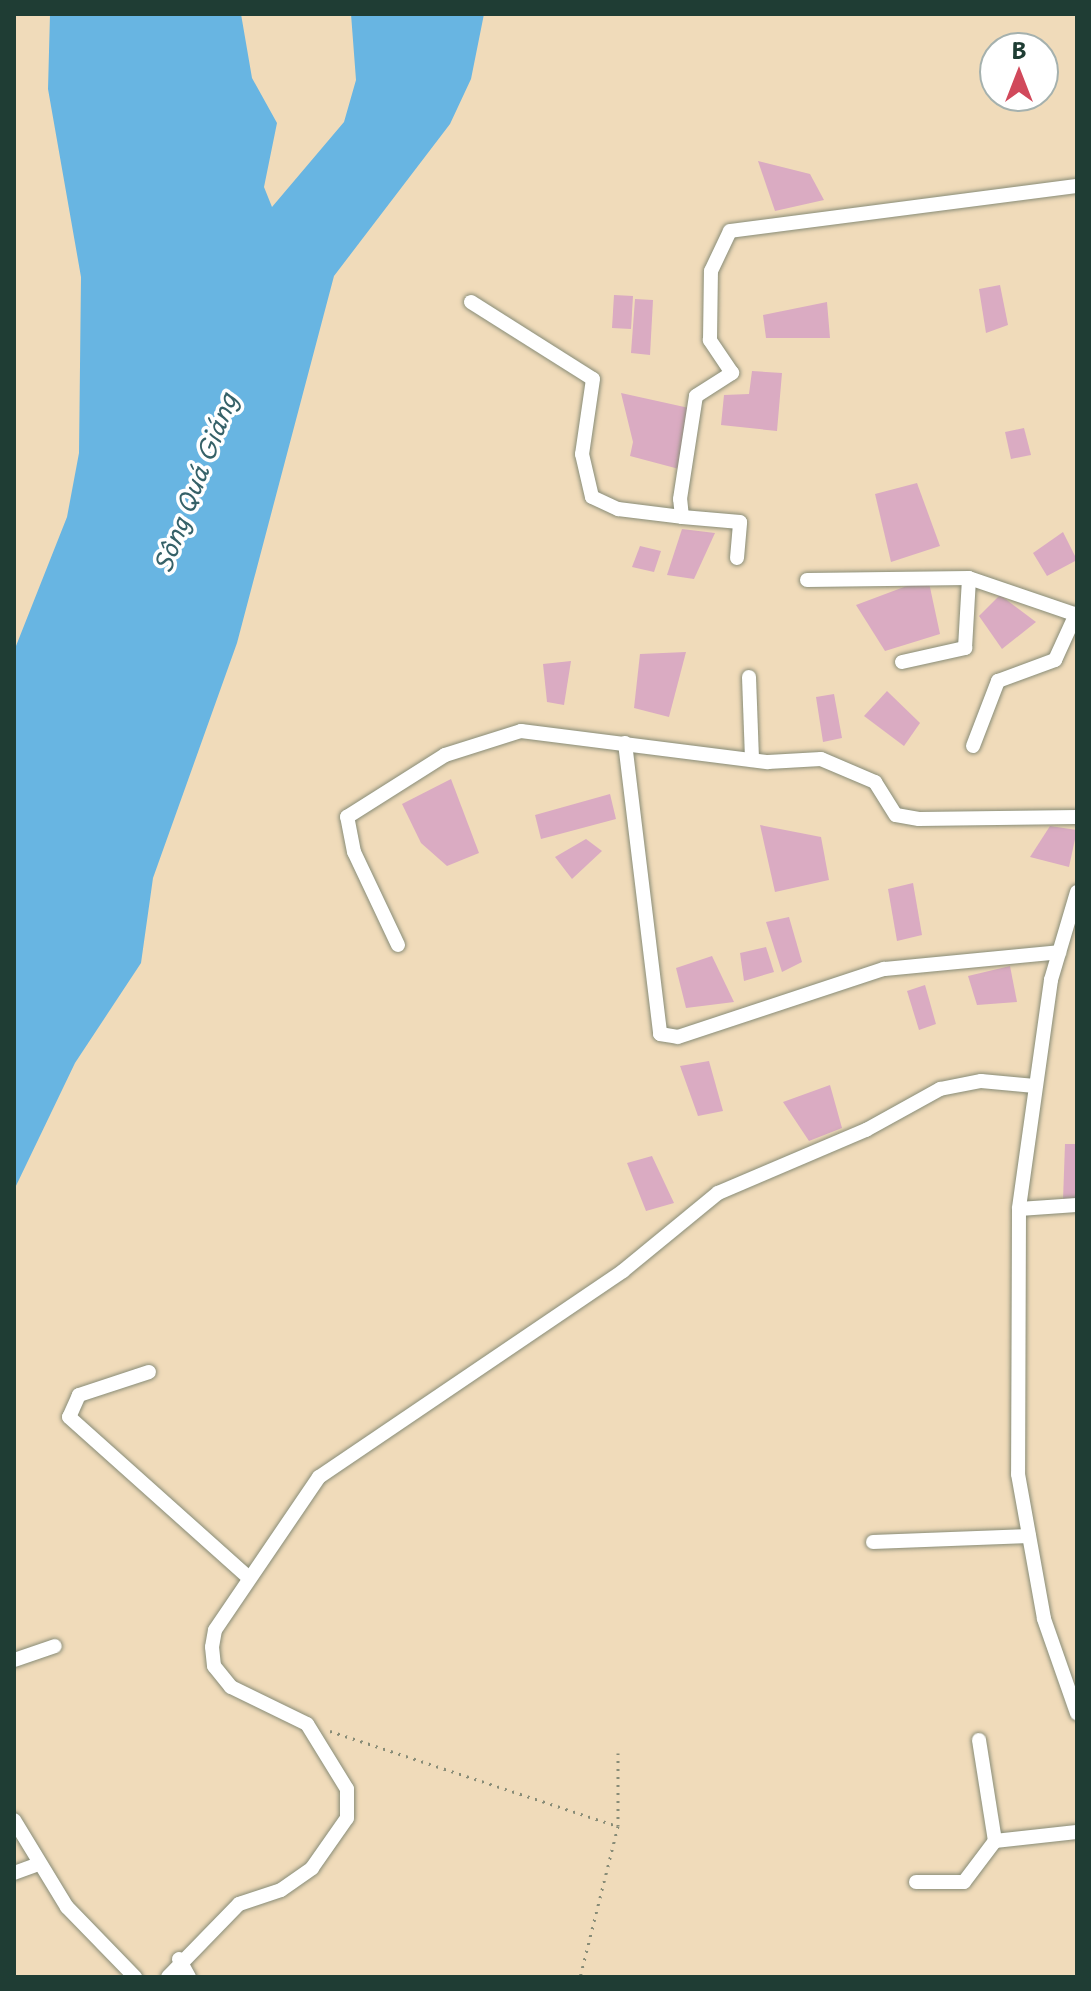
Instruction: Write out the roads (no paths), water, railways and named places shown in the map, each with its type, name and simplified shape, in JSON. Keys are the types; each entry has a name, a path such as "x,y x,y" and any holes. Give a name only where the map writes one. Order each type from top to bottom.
{"street":[{"path":"682,517 696,396 732,373 710,340 711,271 730,231 1077,186"},
{"path":"471,302 593,379 582,454 592,497 618,509 740,522 737,558"},
{"path":"902,662 965,648 969,578"},
{"path":"807,580 969,578 1076,614 1055,660 998,681 973,746"},
{"path":"749,677 752,760"},
{"path":"398,945 354,852 347,817 445,755 521,731 752,760 821,759 875,782 896,815 908,817 1077,817"},
{"path":"625,743 660,1034 678,1037 884,969 1059,952"},
{"path":"1077,892 1059,952 1035,1086 1019,1209 1018,1474 1044,1619 1077,1713"},
{"path":"168,1977 179,1959 239,1904 298,1879 343,1831 347,1789 307,1724 231,1687 214,1666 215,1630 248,1577 319,1477 623,1271 718,1193 866,1130 940,1089 981,1081 1035,1086"},
{"path":"1019,1209 1077,1205"},
{"path":"149,1372 79,1395 69,1417 248,1577"},
{"path":"873,1542 1029,1536"},
{"path":"14,1660 55,1646"},
{"path":"916,1882 964,1882 995,1841 979,1740"},
{"path":"14,1820 39,1864 114,1970 135,1977"},
{"path":"995,1841 1077,1832"},
{"path":"14,1873 39,1864"},
{"path":"179,1959 189,1977"}],"water":[{"name":"Sông Quá Giáng","path":"50,14 241,14 252,78 277,123 264,187 272,207 344,122 356,80 351,14 484,14 471,79 450,124 334,276 237,643 153,878 141,963 75,1063 14,1190 14,651 67,517 79,453 81,277 48,89"}]}
